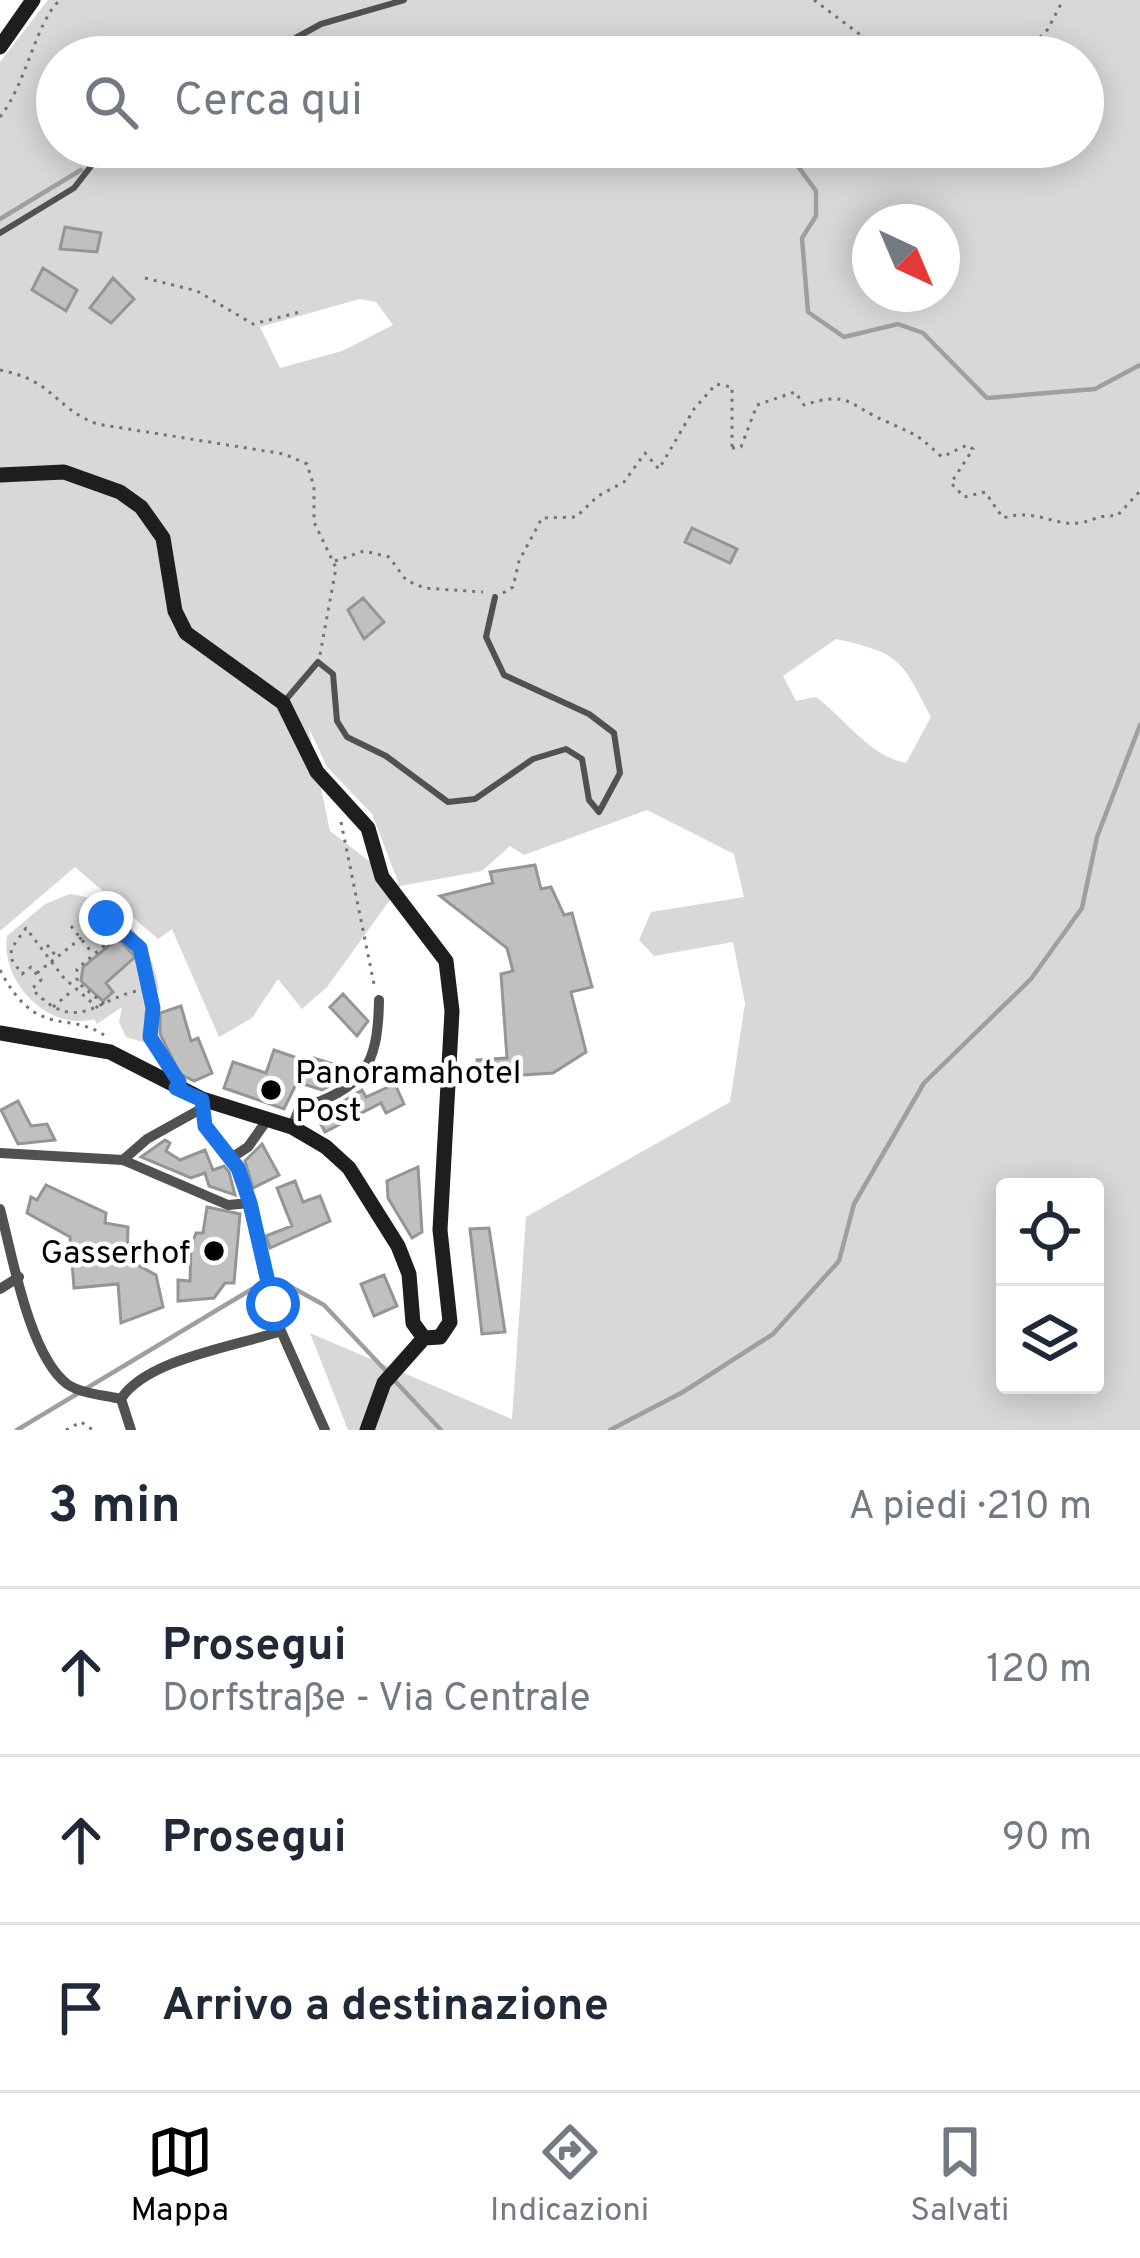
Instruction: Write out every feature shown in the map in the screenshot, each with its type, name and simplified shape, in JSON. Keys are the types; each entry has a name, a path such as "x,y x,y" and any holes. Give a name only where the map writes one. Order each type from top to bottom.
{"street":[{"path":"0,47 33,0"},
{"path":"0,475 64,472 120,492 141,507 163,538 175,610 186,633 283,704 317,772 368,828 382,877 432,939 451,981 440,1230 450,1322 440,1337 422,1340 384,1383 371,1406 367,1430"},
{"path":"292,1127 299,1109 351,1089 367,1068 379,1037 379,1000"},
{"path":"0,1033 110,1052 200,1105 292,1127 338,1157 405,1260 412,1323 422,1340"},
{"path":"200,1105 250,1203 281,1331 326,1430"},
{"path":"124,1160 147,1138 200,1105"},
{"path":"231,1158 248,1147 267,1120"},
{"path":"0,1153 124,1160 228,1205 250,1203"},
{"path":"0,1209 19,1277 54,1369 76,1389 121,1399"},
{"path":"0,1288 19,1277"},
{"path":"121,1399 159,1368 281,1331"},
{"path":"121,1399 131,1430"}],"lane":[{"path":"297,36 404,0"},
{"path":"0,233 74,188 90,168"},
{"path":"283,704 318,662 333,674 338,721 347,737 386,756 434,796 448,802 475,799 533,759 566,749 581,759 591,807 599,812 620,773 614,733 589,714 513,683 497,667 486,637 495,597"}],"path":[{"path":"40,36 49,12 60,0"},
{"path":"814,0 862,36"},
{"path":"1041,36 1063,0"},
{"path":"0,117 24,80 36,47"},
{"path":"145,278 188,288 253,324 300,312"},
{"path":"0,370 34,377 76,415 98,424 297,458 312,473 314,522 335,561 318,662"},
{"path":"335,561 364,550 389,557 406,580 424,588 477,589 495,597 514,587 518,561 542,518 576,518 598,496 624,482 645,453 659,469 694,409 716,384 732,387 732,448 742,447 757,405 795,392 804,404 831,396 865,404 885,421 916,430 942,457 968,445 974,454 951,483 964,497 985,491 1003,518 1026,511 1078,524 1101,514 1117,516 1140,491"},
{"path":"339,816 379,1000"},
{"path":"88,903 140,948 150,989 150,1037 167,1066"},
{"path":"36,974 106,918"},
{"path":"71,926 94,955"},
{"path":"54,959 26,928 11,949 12,961 22,974 31,968 41,980 32,988 53,1007 70,1014 101,1006 126,991 150,989"},
{"path":"101,1006 77,982 77,969 122,931"},
{"path":"47,945 74,989 101,1006"},
{"path":"0,970 32,1012 51,1024 107,1034 110,1052"},
{"path":"53,1007 74,989"},
{"path":"66,1430 81,1422 93,1430"}],"shaded area":[{"path":"48,0 1140,0 1140,1430 348,1430 310,1333 512,1419 526,1217 730,1102 745,1003 733,942 654,956 639,940 651,912 744,897 734,854 647,810 524,855 510,846 482,871 400,886 327,987 302,1009 278,979 252,1018 219,1037 172,929 158,939 75,867 0,931 0,62","holes":["360,299 376,302 393,325 342,351 280,368 260,327","836,639 896,662 931,717 906,763 869,745 816,697 796,701 783,676","308,726 327,767 372,814 399,884 330,831"]},
{"path":"70,894 118,914 141,940 159,989 144,997 150,1011 146,1043 126,1037 119,1022 122,1007 97,1024 94,1019 61,1018 31,1000 11,971 7,936 45,904"}],"building":[{"path":"65,227 101,233 97,252 60,249"},
{"path":"43,268 77,290 66,311 32,290"},
{"path":"113,278 134,299 111,323 90,308"},
{"path":"692,528 737,549 730,563 685,542"},
{"path":"363,598 384,622 364,639 348,610"},
{"path":"535,865 541,889 551,887 564,915 572,913 592,987 571,992 586,1052 553,1073 478,1078 477,1060 507,1058 501,974 513,971 507,948 440,896 493,883 490,872"},
{"path":"118,938 135,957 106,983 113,992 103,1001 81,981 83,967"},
{"path":"343,994 368,1021 357,1036 330,1007"},
{"path":"181,1006 191,1041 198,1038 212,1073 194,1081 180,1074 160,1034 160,1013"},
{"path":"274,1050 312,1063 314,1058 333,1064 328,1078 335,1083 322,1090 297,1082 284,1109 224,1088 233,1062 266,1073"},
{"path":"395,1084 404,1104 386,1113 381,1103 325,1132 317,1117 362,1090 366,1097"},
{"path":"18,1101 31,1126 47,1124 55,1140 18,1144 1,1110"},
{"path":"165,1140 170,1143 166,1151 180,1160 205,1150 213,1170 224,1166 229,1172 235,1195 209,1186 205,1173 191,1178 141,1157"},
{"path":"262,1144 279,1175 253,1188 245,1161"},
{"path":"418,1167 422,1232 412,1238 388,1198 387,1181"},
{"path":"295,1181 303,1202 320,1196 330,1221 270,1248 266,1236 292,1226 277,1188"},
{"path":"46,1185 106,1213 105,1223 128,1227 127,1259 156,1275 163,1307 121,1323 118,1284 74,1288 70,1237 27,1213 31,1197 37,1200"},
{"name":"Gasserhof","path":"207,1207 240,1214 234,1283 225,1283 214,1298 178,1301 178,1280 190,1281 191,1246 196,1233 203,1233"},
{"path":"489,1228 505,1332 482,1334 470,1229"},
{"path":"384,1275 397,1306 374,1316 361,1284"}],"waterway":[{"path":"799,168 816,191 816,216 802,238 808,312 844,337 898,324 923,333 987,398 1095,389 1140,365"},
{"path":"0,219 81,170"},
{"path":"610,1430 683,1392 773,1334 839,1261 854,1204 924,1083 1031,979 1082,908 1097,837 1140,725"},
{"path":"17,1430 252,1289 284,1283 324,1305 387,1372"},
{"path":"394,1380 441,1430"}],"place":[{"name":"Panoramahotel Post","path":"271,1090"},
{"name":"Gasserhof","path":"214,1251"}],"route":[{"path":"106,918 140,948 153,1008 149,1031 156,1051 179,1082 176,1088 202,1100 199,1110 205,1126 238,1168 273,1304"}]}
